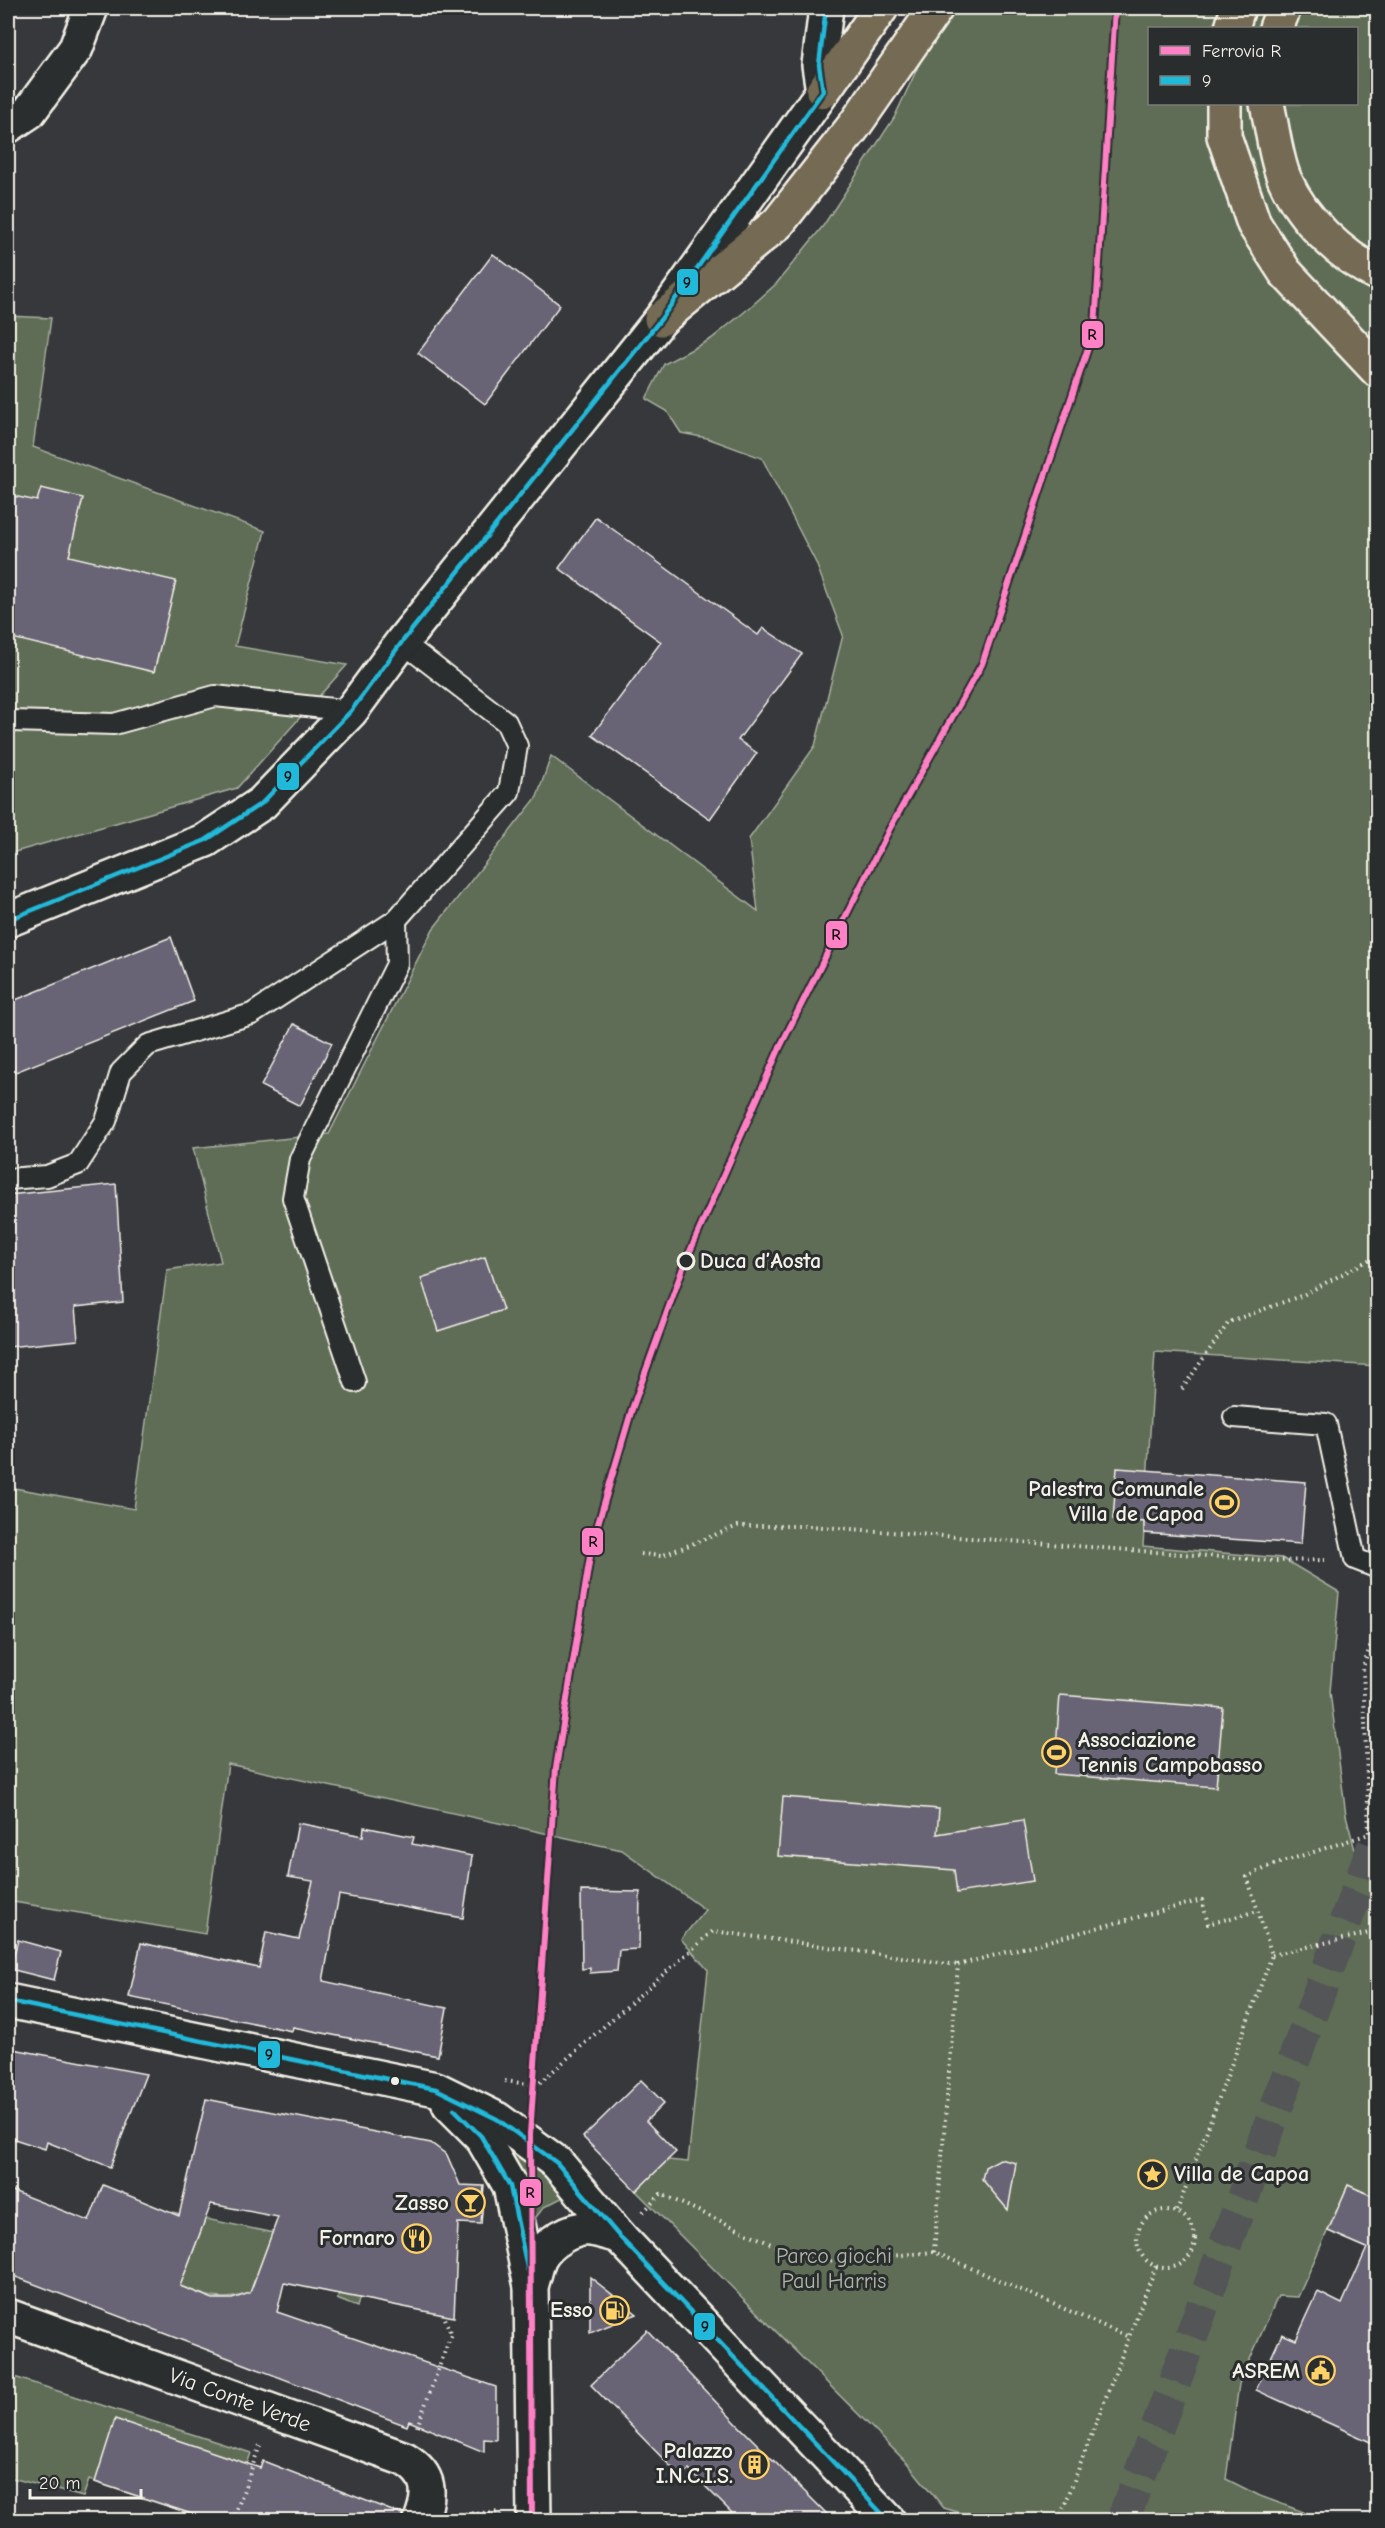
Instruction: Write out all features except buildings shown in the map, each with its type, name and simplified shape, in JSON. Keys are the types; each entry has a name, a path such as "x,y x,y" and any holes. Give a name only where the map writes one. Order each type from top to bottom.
{"main road":[{"path":"8,126 29,112 76,48 91,8"},
{"path":"823,91 819,65 826,8"},
{"path":"8,920 206,840 262,803 351,711 402,642 660,319 881,8"},
{"path":"660,319 778,223 854,126 936,8"},
{"path":"1232,27 1238,8"},
{"path":"1276,27 1284,8"},
{"path":"1224,105 1224,136 1254,224 1285,272 1377,371"},
{"path":"1267,105 1284,180 1313,224 1357,264 1377,274"},
{"path":"8,2001 436,2089 497,2119 557,2163 619,2236 888,2520"},
{"path":"436,2089 481,2136 510,2186 531,2286 534,2516"},
{"path":"531,2286 540,2258 549,2246 561,2237 590,2229 619,2236"},
{"name":"Via Conte Verde","path":"8,2316 405,2459 423,2474 428,2487 424,2515"}],"lane":[{"path":"8,1179 47,1176 78,1164 106,1121 121,1072 148,1045 252,1014 396,920 509,792 517,746 507,722 402,642"},
{"path":"12,721 114,724 215,696 351,711"},
{"path":"355,1382 293,1198 300,1159 397,964 396,920"},
{"path":"1234,1417 1326,1425 1355,1559 1377,1568"}],"path":[{"path":"1182,1389 1229,1322 1303,1294 1377,1255"},
{"path":"641,1554 661,1556 738,1526 811,1526 1275,1561 1355,1559"},
{"path":"1177,2211 1272,1955 1247,1876 1270,1866 1369,1834 1364,1667 1377,1625"},
{"path":"494,2080 537,2085 712,1931 958,1965 1202,1900 1208,1924 1258,1911"},
{"path":"1272,1955 1377,1931"},
{"path":"934,2252 958,1965"},
{"path":"619,2236 661,2194 813,2263 934,2252 1129,2337"},
{"path":"1156,2210 1177,2211 1191,2222 1195,2230 1194,2249 1190,2257 1174,2267 1165,2269 1147,2261 1137,2244 1140,2224 1156,2210"},
{"path":"1059,2520 1156,2266"},
{"path":"405,2459 451,2335 444,2315"},
{"path":"233,2520 273,2412"},
{"path":"424,2515 534,2516"}],"green space":[{"name":"Parco giochi Paul Harris","path":"917,8 1377,8 1377,1366 1155,1352 1143,1546 1282,1558 1339,1592 1330,1692 1346,1815 1358,1862 1377,1866 1377,2198 1348,2185 1298,2297 1278,2296 1239,2384 1226,2479 1260,2496 1325,2520 985,2520 944,2508 908,2464 636,2191 668,2160 688,2162 708,1970 681,1939 705,1910 622,1850 228,1764 205,1934 8,1901 8,1487 134,1509 167,1270 221,1262 193,1148 329,1134 433,929 537,797 551,756 758,911 749,839 815,746 843,635 816,563 762,458 707,438 681,433 667,411 646,399 664,364 711,339 776,284 823,226 894,118 924,54"},
{"path":"8,316 51,318 33,447 265,531 235,646 347,665 237,788 8,854"},
{"path":"509,2138 571,2193 544,2207 528,2227 497,2144"},
{"path":"172,2212 372,2253 357,2307 337,2299 343,2285 266,2250 250,2293 222,2298 180,2286 203,2226"},
{"path":"8,2375 251,2453 227,2520 209,2520 89,2480 83,2497 8,2477"},
{"path":"501,2515 502,2520 450,2520 450,2519"}],"tunnel":[{"path":"1123,2520 1378,1834"}],"rail line":[{"name":"R","path":"532,2520 530,2134 556,1768 592,1544 632,1409 684,1265 780,1047 890,828 982,664 1095,327 1115,8"}],"transit line":[{"name":"9","path":"8,920 206,840 262,803 351,711 402,642 661,319 823,91 819,65 826,8"},
{"name":"9","path":"8,2001 436,2089 497,2119 557,2163 619,2236 888,2520"},
{"name":"9","path":"454,2109 481,2136 510,2186 531,2286 534,2520"}],"place":[{"name":"Duca d’Aosta","path":"686,1261"},
{"name":"Palestra Comunale Villa de Capoa","path":"1225,1502"},
{"name":"Associazione Tennis Campobasso","path":"1057,1753"},
{"name":"Villa de Capoa","path":"1153,2174"},
{"name":"Zasso","path":"470,2203"},
{"name":"Fornaro","path":"416,2238"},
{"name":"Esso","path":"614,2310"},
{"name":"ASREM","path":"1321,2371"},
{"name":"Palazzo I.N.C.I.S.","path":"754,2464"}]}
